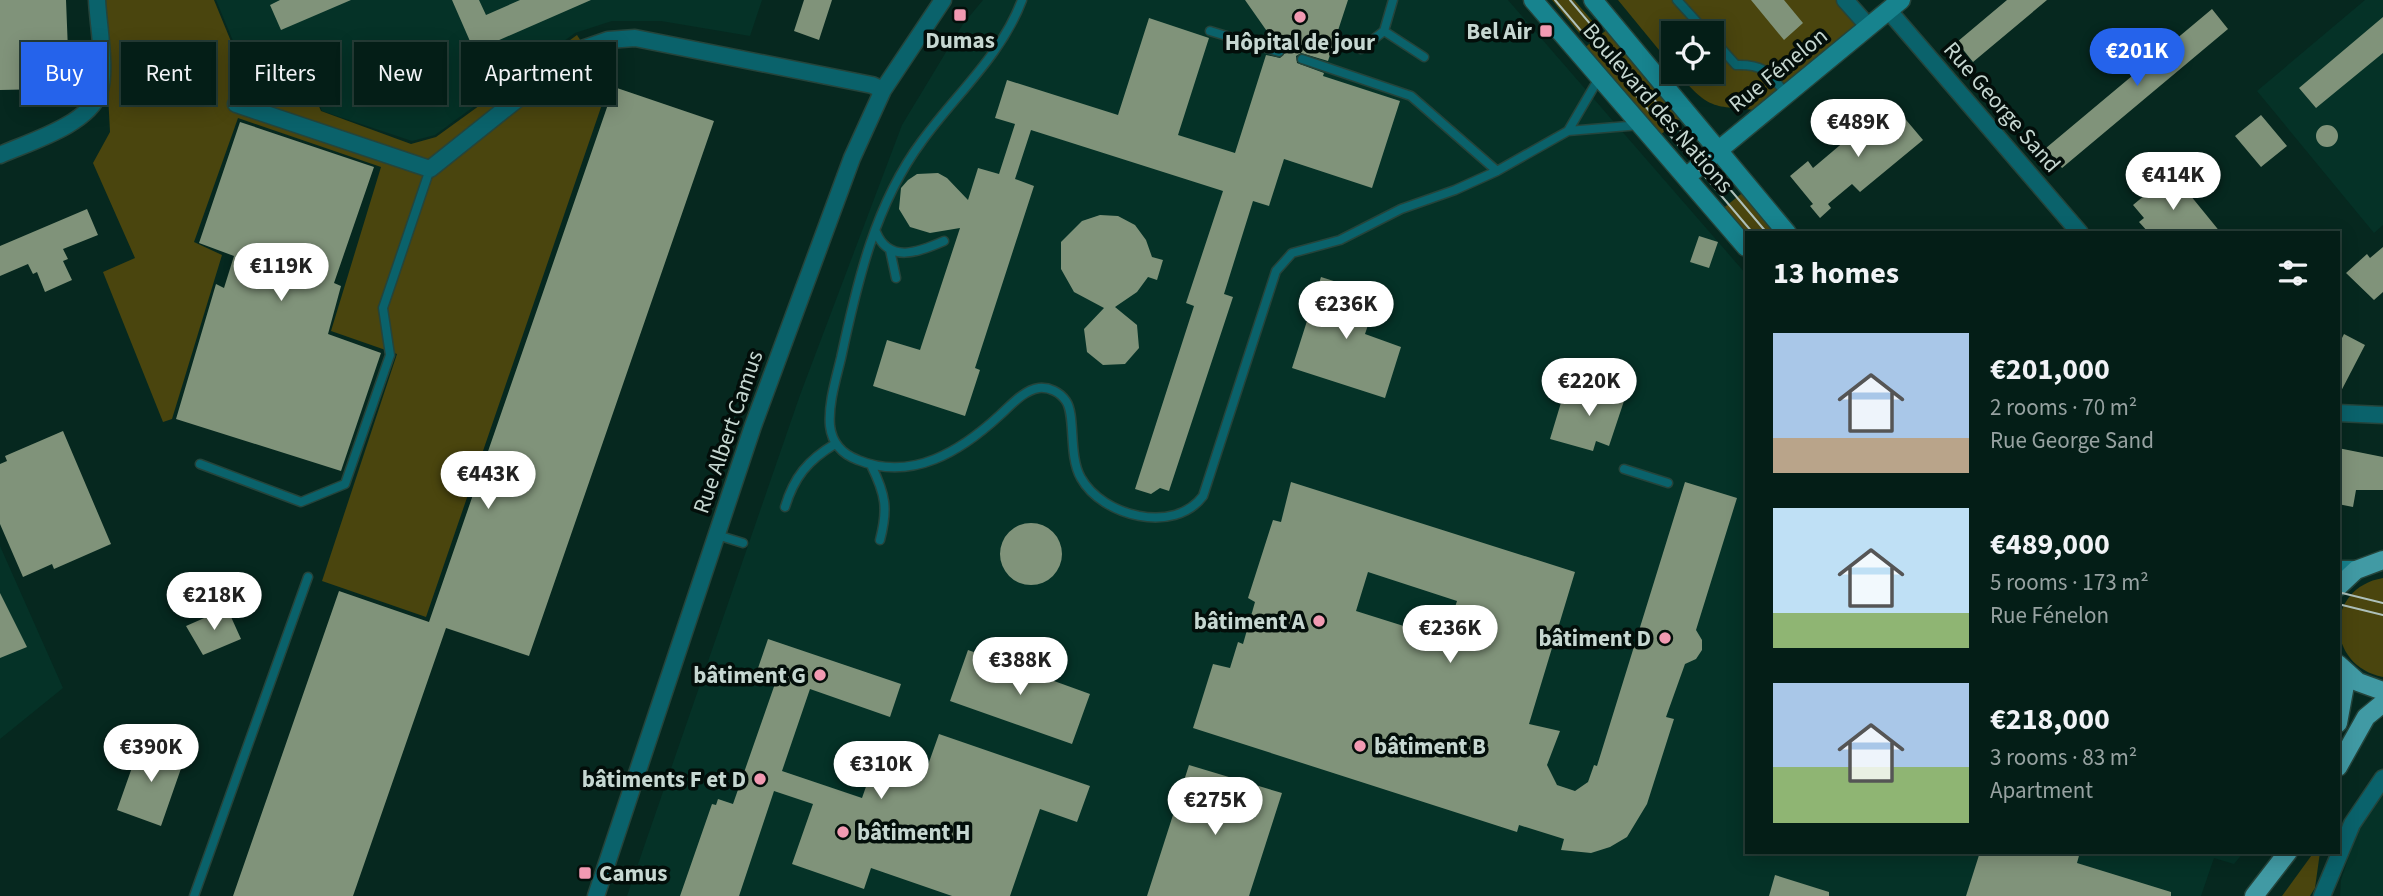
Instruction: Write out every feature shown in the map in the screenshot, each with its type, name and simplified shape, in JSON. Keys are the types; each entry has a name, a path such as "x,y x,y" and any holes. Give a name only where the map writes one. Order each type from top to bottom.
{"main road":[{"name":"Boulevard des Nations","path":"1533,0 1745,246"},
{"name":"Boulevard des Nations","path":"1593,0 1785,231"},
{"name":"Rue Fénelon","path":"1686,177 1895,5"},
{"path":"2347,570 2383,560"},
{"path":"2342,669 2357,682 2383,691"},
{"path":"2340,696 2342,669"},
{"path":"2340,763 2366,717 2383,702"},
{"path":"2254,896 2286,854"}],"street":[{"path":"0,155 70,123 87,112 94,103 101,81 97,0"},
{"name":"Rue Albert Camus","path":"596,896 717,535 816,252 883,90 943,0"},
{"path":"1845,0 1869,27"},
{"name":"Rue George Sand","path":"1895,5 2079,231"},
{"path":"239,105 430,169 579,50 608,40 635,38 783,66 883,90"},
{"path":"2340,413 2383,415"},
{"path":"2340,853 2352,824 2383,778"},
{"path":"2322,896 2340,854"}],"lane":[{"path":"1023,0 1012,28 998,50 960,91 901,172 859,277 835,387 830,425 835,444 851,457 871,466 922,466 952,451 1019,398 1036,388 1047,388 1056,391 1067,402 1074,460 1081,478 1105,504 1118,511 1148,516 1175,515 1188,510 1203,496 1276,271 1283,260 1303,248 1340,240 1401,209 1497,171 1568,131 1641,125"},
{"path":"1362,49 1384,31 1393,0"},
{"path":"1677,0 1696,21"},
{"path":"1210,31 1279,52"},
{"path":"1384,31 1424,58"},
{"path":"1724,52 1736,65 1754,65 1767,71 1786,94"},
{"path":"1302,59 1411,96 1497,171"},
{"path":"1568,131 1599,78"},
{"path":"200,464 301,502 345,484 390,355 383,308 430,169"},
{"path":"876,232 881,244 890,250 912,253 944,241"},
{"path":"890,250 897,278"},
{"path":"785,507 799,474 815,456 835,444"},
{"path":"871,466 879,480 887,512 880,540"},
{"path":"1624,469 1668,482"},
{"path":"717,535 743,544"},
{"path":"194,896 308,577"}],"shaded area":[{"path":"103,0 214,0 231,42 230,105 318,105 321,111 411,144 436,137 480,105 602,105 426,617 322,581 397,354 331,331 381,167 238,118 194,242 222,255 172,419 163,422 103,272 135,258 93,163 110,132"},
{"path":"216,0 762,0 750,36 661,21 612,21 575,33 563,42 461,42 461,105 476,105 435,135 412,141 322,111 319,105 340,105 340,42 234,42"},
{"path":"983,0 1508,0 1745,273 1745,854 2242,854 2234,864 2214,858 2201,896 627,896 800,395 902,125 963,24"},
{"path":"1552,0 1574,0 1594,23 1580,34"},
{"path":"1618,0 1845,0 1869,27 1765,111 1715,105 1698,95 1687,84 1724,84 1724,21 1661,21 1661,52"},
{"path":"2365,0 2383,0 2383,225 2374,233 2257,91"},
{"path":"1609,28 1682,117 1659,136 1583,49"},
{"path":"577,35 582,42 567,42"},
{"path":"1746,190 1777,231 1745,231 1745,238 1721,210"},
{"path":"0,546 63,688 0,739"},
{"path":"2383,578 2383,677 2364,670 2350,658 2342,643 2342,611 2350,596 2364,585"},
{"path":"2383,791 2383,896 2340,896 2341,880 2358,828"},
{"path":"2313,854 2320,854 2315,888 2310,896 2282,896"}],"building":[{"path":"0,0 66,0 68,42 21,42 21,90 0,90"},
{"path":"280,0 351,0 281,30 270,5"},
{"path":"452,0 479,0 486,15 520,0 591,0 498,42 470,42"},
{"path":"804,0 832,0 819,40 794,31"},
{"path":"1245,0 1348,0 1328,61 1301,53 1296,56 1297,63 1324,73 1323,76 1400,101 1372,188 1284,159 1269,206 1253,201 1224,294 1233,297 1169,491 1160,488 1151,494 1135,489 1194,306 1186,303 1223,191 1031,130 1015,179 1034,186 975,368 980,370 965,416 873,386 887,340 920,350 960,228 930,233 910,227 899,209 901,188 908,180 917,174 938,173 947,178 968,200 978,168 999,174 1015,124 995,118 1007,80 1118,115 1149,18 1209,38 1178,135 1235,153 1266,55 1280,58 1285,53 1283,47 1270,42 1271,37"},
{"path":"1751,0 1784,0 1803,23 1784,40"},
{"path":"2007,0 2047,0 1973,62 1957,42"},
{"path":"2212,9 2228,29 2062,168 2046,148"},
{"path":"2383,17 2383,53 2316,108 2299,88"},
{"path":"616,88 714,121 529,656 446,628 353,896 233,896 339,591 429,622 608,105 616,105"},
{"path":"1891,102 1923,140 1860,192 1852,184 1828,204 1831,208 1820,218 1810,206 1813,204 1790,176 1808,161 1813,168"},
{"path":"2261,115 2287,146 2261,167 2235,136"},
{"path":"240,122 374,167 334,283 341,286 328,334 381,353 341,471 176,419 216,284 224,288 234,256 199,243"},
{"path":"2323,125 2331,125 2338,132 2338,140 2331,147 2323,147 2316,140 2316,132"},
{"path":"2173,180 2183,193 2186,190 2219,231 2147,231 2139,222 2144,218 2133,205 2151,190 2154,192"},
{"path":"87,209 98,235 63,249 68,259 63,261 72,280 45,292 37,272 33,274 28,264 0,276 0,246"},
{"path":"1100,215 1118,216 1135,225 1146,240 1152,257 1163,260 1157,280 1148,277 1137,292 1115,307 1137,325 1139,348 1125,364 1103,365 1087,352 1084,329 1104,308 1074,292 1061,269 1061,242 1082,221"},
{"path":"1699,236 1718,242 1709,268 1690,262"},
{"path":"2383,247 2383,292 2374,300 2346,273 2367,254 2370,258"},
{"path":"1321,277 1378,295 1365,334 1401,347 1385,398 1292,368"},
{"path":"2344,334 2365,345 2340,393 2340,342"},
{"path":"1588,382 1626,395 1609,446 1596,441 1593,451 1550,439 1563,396 1582,403"},
{"path":"63,431 111,544 54,569 52,564 23,577 0,524 0,464 7,461 5,456"},
{"path":"2340,448 2383,457 2383,490 2356,490 2353,507 2340,504"},
{"path":"1291,482 1575,572 1529,724 1560,731 1547,765 1557,785 1575,791 1588,782 1594,765 1597,766 1685,482 1737,498 1696,630 1702,640 1702,650 1696,659 1685,664 1666,717 1674,719 1647,804 1627,837 1610,847 1591,853 1561,850 1564,839 1519,825 1517,832 1193,728 1213,664 1230,668 1238,642 1243,644 1255,602 1248,598 1273,520 1281,522","holes":["1368,572 1457,601 1445,639 1356,611"]},
{"path":"1031,523 1043,525 1053,532 1060,542 1060,566 1053,576 1043,583 1031,585 1019,583 1009,576 1002,566 1000,554 1002,542 1009,532 1019,525"},
{"path":"0,593 27,647 0,658"},
{"path":"227,608 241,639 203,655 186,626"},
{"path":"768,639 901,684 890,717 810,689 782,771 862,798 880,747 928,765 939,734 1090,786 1077,822 1040,809 1010,896 952,896 871,868 864,889 792,864 813,804 774,791 739,896 680,896 712,804 716,805 718,799 733,804 777,678 757,671"},
{"path":"968,650 1090,694 1072,744 950,701"},
{"path":"141,742 185,757 161,826 117,810"},
{"path":"1189,765 1282,793 1249,896 1147,896"},
{"path":"1979,854 2079,854 2077,863 2171,892 2171,896 1966,896"},
{"path":"1775,875 1829,892 1829,896 1769,896"}],"tram line":[{"path":"1555,0 1751,231"},
{"path":"1570,0 1765,231"},
{"path":"2340,592 2383,603"},
{"path":"2340,604 2383,615"}],"place":[{"name":"Dumas","path":"960,15"},
{"name":"Hôpital de jour","path":"1300,17"},
{"name":"Bel Air","path":"1546,31"},
{"name":"bâtiment A","path":"1319,621"},
{"name":"bâtiment D","path":"1665,638"},
{"name":"bâtiment G","path":"820,675"},
{"name":"bâtiment B","path":"1360,746"},
{"name":"bâtiments F et D","path":"760,779"},
{"name":"bâtiment H","path":"843,832"},
{"name":"Camus","path":"585,873"}]}
